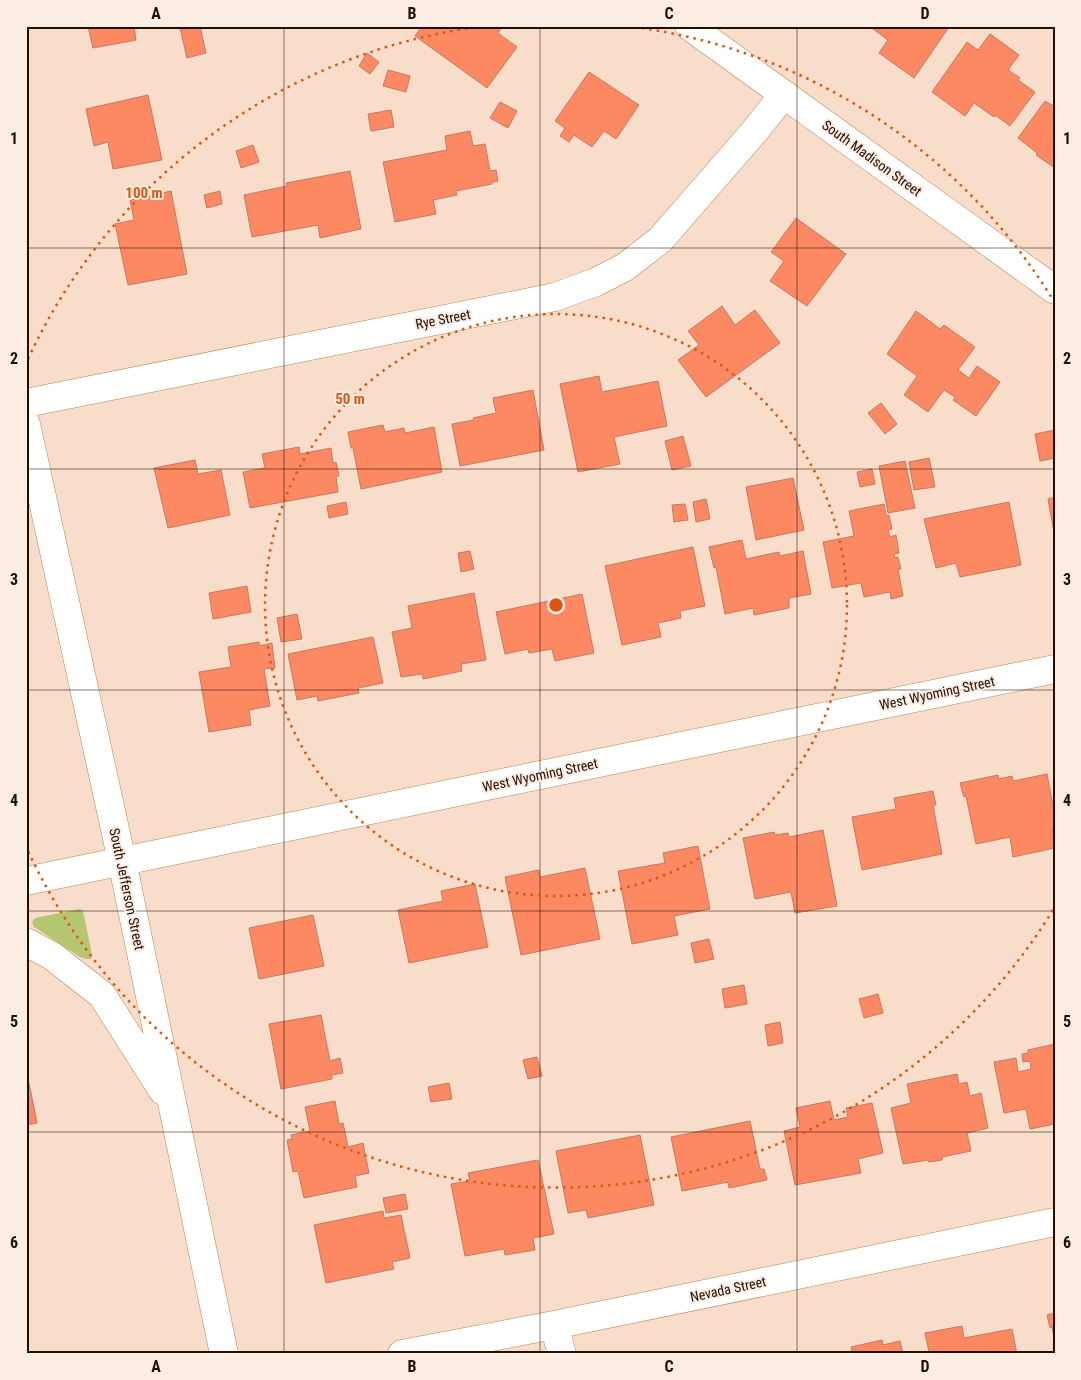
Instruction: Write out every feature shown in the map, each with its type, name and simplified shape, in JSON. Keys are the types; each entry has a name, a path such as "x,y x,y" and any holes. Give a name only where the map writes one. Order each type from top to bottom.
{"street":[{"name":"South Madison Street","path":"689,26 1055,290"},
{"name":"Rye Street","path":"26,403 555,297 596,282 625,267 660,240 754,132 784,94"},
{"name":"South Jefferson Street","path":"26,424 122,861 224,1354"},
{"name":"West Wyoming Street","path":"26,881 1055,669"},
{"path":"26,942 52,956 102,995 172,1104"},
{"name":"Nevada Street","path":"402,1354 554,1325 1055,1222"},
{"path":"554,1325 562,1354"}],"green space":[{"path":"80,909 83,911 92,955 91,959 80,957 34,927 32,922 35,918"}],"building":[{"path":"88,26 134,26 136,40 93,48"},
{"path":"200,26 206,53 187,58 180,28"},
{"path":"422,26 500,26 502,27 498,33 517,47 487,88 415,36"},
{"path":"869,26 949,27 914,78 879,53 888,40"},
{"path":"990,34 1019,55 1008,70 1035,92 1010,126 974,103 965,116 932,92 967,42 978,50"},
{"path":"367,53 379,62 370,74 359,66"},
{"path":"388,70 410,76 406,92 383,86"},
{"path":"589,72 639,105 616,139 604,131 592,147 574,135 569,142 560,136 565,128 555,121"},
{"path":"148,95 162,160 113,169 108,142 94,146 86,109"},
{"path":"1045,101 1055,107 1055,168 1036,155 1037,153 1018,138"},
{"path":"500,102 517,111 508,128 490,118"},
{"path":"391,110 394,127 371,131 368,114"},
{"path":"470,131 473,146 485,144 490,171 496,170 498,181 492,182 492,184 456,191 457,195 433,200 436,214 395,222 383,162 447,150 445,136"},
{"path":"253,145 259,162 241,168 236,151"},
{"path":"350,171 361,229 320,238 318,225 252,237 244,195 287,186 286,183"},
{"path":"171,191 187,274 128,285 115,224 134,220 130,200"},
{"path":"220,191 222,204 207,208 204,195"},
{"path":"796,218 846,254 807,306 770,281 784,261 771,252"},
{"path":"722,306 735,325 755,310 780,343 706,397 678,360 699,345 688,331"},
{"path":"916,311 940,329 944,325 975,347 958,370 969,378 977,366 1000,382 976,416 953,400 955,397 944,390 928,412 904,395 917,376 887,354"},
{"path":"599,376 602,392 658,381 667,426 614,437 620,464 578,472 560,384"},
{"path":"533,390 544,450 460,466 452,424 496,413 493,398"},
{"path":"881,403 897,424 885,434 868,413"},
{"path":"383,425 385,432 404,428 405,433 434,427 442,472 361,489 348,432"},
{"path":"1055,430 1055,458 1040,461 1035,434"},
{"path":"683,436 691,466 672,470 665,441"},
{"path":"299,447 300,454 331,448 333,463 336,462 339,476 336,476 338,492 250,508 243,472 265,468 262,454"},
{"path":"929,458 935,487 914,490 909,462"},
{"path":"195,460 198,474 221,470 230,515 168,528 154,468"},
{"path":"905,461 915,508 888,513 879,466"},
{"path":"872,469 875,484 860,487 857,472"},
{"path":"793,478 804,530 756,540 746,487"},
{"path":"1055,497 1055,538 1048,499"},
{"path":"706,499 710,519 696,522 693,502"},
{"path":"346,502 348,514 329,518 327,506"},
{"path":"1009,502 1021,565 960,577 956,563 936,568 924,519"},
{"path":"685,504 688,520 674,522 672,505"},
{"path":"884,504 892,529 888,530 890,537 896,535 899,553 894,554 895,558 898,557 901,569 898,569 903,596 891,599 890,592 864,597 861,583 832,588 823,542 854,536 849,511"},
{"path":"742,540 746,559 779,552 780,556 803,551 811,594 789,598 789,608 754,615 753,608 725,614 716,567 714,568 709,547"},
{"path":"693,547 705,606 680,611 681,618 658,623 661,637 622,645 605,566"},
{"path":"470,551 474,569 461,572 458,553"},
{"path":"247,586 251,612 213,619 209,593"},
{"path":"474,593 486,660 461,664 462,671 423,679 422,674 401,677 392,632 412,628 408,606"},
{"path":"582,594 594,653 555,661 552,649 529,653 528,649 505,654 496,612"},
{"path":"297,614 302,639 281,642 277,618"},
{"path":"373,637 383,683 358,688 359,693 318,701 317,696 297,700 288,654"},
{"path":"259,642 260,646 272,643 275,668 264,669 270,706 249,710 251,725 209,732 199,672 231,667 228,647"},
{"path":"1047,774 1055,816 1055,828 1052,828 1055,848 1013,857 1010,837 976,844 966,796 964,797 960,783 998,775 999,779 1012,776 1013,781"},
{"path":"933,791 936,805 933,805 942,854 862,870 852,817 896,809 894,798"},
{"path":"823,830 837,906 795,913 791,892 755,899 743,838 774,832 775,835 788,833 789,837"},
{"path":"698,846 710,909 674,916 678,935 632,944 618,871 665,863 663,853"},
{"path":"585,868 600,939 521,955 505,877 539,870 540,877"},
{"path":"475,884 488,947 409,963 398,910 443,901 441,891"},
{"path":"313,915 324,966 259,979 249,928"},
{"path":"709,939 714,959 695,963 691,943"},
{"path":"744,985 747,1004 725,1008 722,989"},
{"path":"878,994 883,1013 864,1018 859,999"},
{"path":"321,1015 330,1061 340,1058 343,1073 332,1075 332,1079 281,1089 269,1024"},
{"path":"780,1022 783,1043 768,1046 765,1025"},
{"path":"1055,1044 1055,1124 1030,1129 1026,1109 1004,1113 994,1062 1016,1058 1018,1072 1031,1069 1030,1061 1023,1062 1022,1054 1028,1053 1028,1050"},
{"path":"537,1057 542,1076 528,1079 523,1060"},
{"path":"26,1068 37,1123 26,1125"},
{"path":"957,1074 959,1084 967,1082 970,1096 981,1093 988,1128 967,1133 971,1151 942,1157 942,1160 903,1164 891,1108 911,1103 907,1084"},
{"path":"449,1083 452,1099 431,1102 428,1087"},
{"path":"335,1101 339,1124 343,1123 348,1147 363,1143 369,1173 355,1176 357,1187 304,1198 298,1171 293,1172 287,1140 292,1139 291,1135 310,1131 305,1107"},
{"path":"830,1101 834,1120 848,1117 846,1108 872,1103 883,1153 858,1159 861,1173 795,1185 784,1131 800,1127 796,1108"},
{"path":"750,1121 760,1169 764,1169 767,1180 729,1188 728,1182 682,1191 671,1137"},
{"path":"640,1135 654,1205 588,1218 586,1210 568,1213 556,1151"},
{"path":"538,1160 554,1234 533,1238 535,1250 505,1255 504,1249 465,1256 451,1184 470,1181 468,1173"},
{"path":"405,1194 408,1209 386,1213 383,1198"},
{"path":"383,1211 384,1218 401,1215 410,1258 392,1262 394,1269 326,1283 314,1225"},
{"path":"1055,1313 1055,1344 1052,1327 1050,1328 1047,1315"},
{"path":"962,1326 964,1338 1012,1329 1017,1354 932,1354 929,1352 925,1333"},
{"path":"882,1340 883,1345 900,1341 903,1354 838,1354 852,1351 851,1347"}]}
